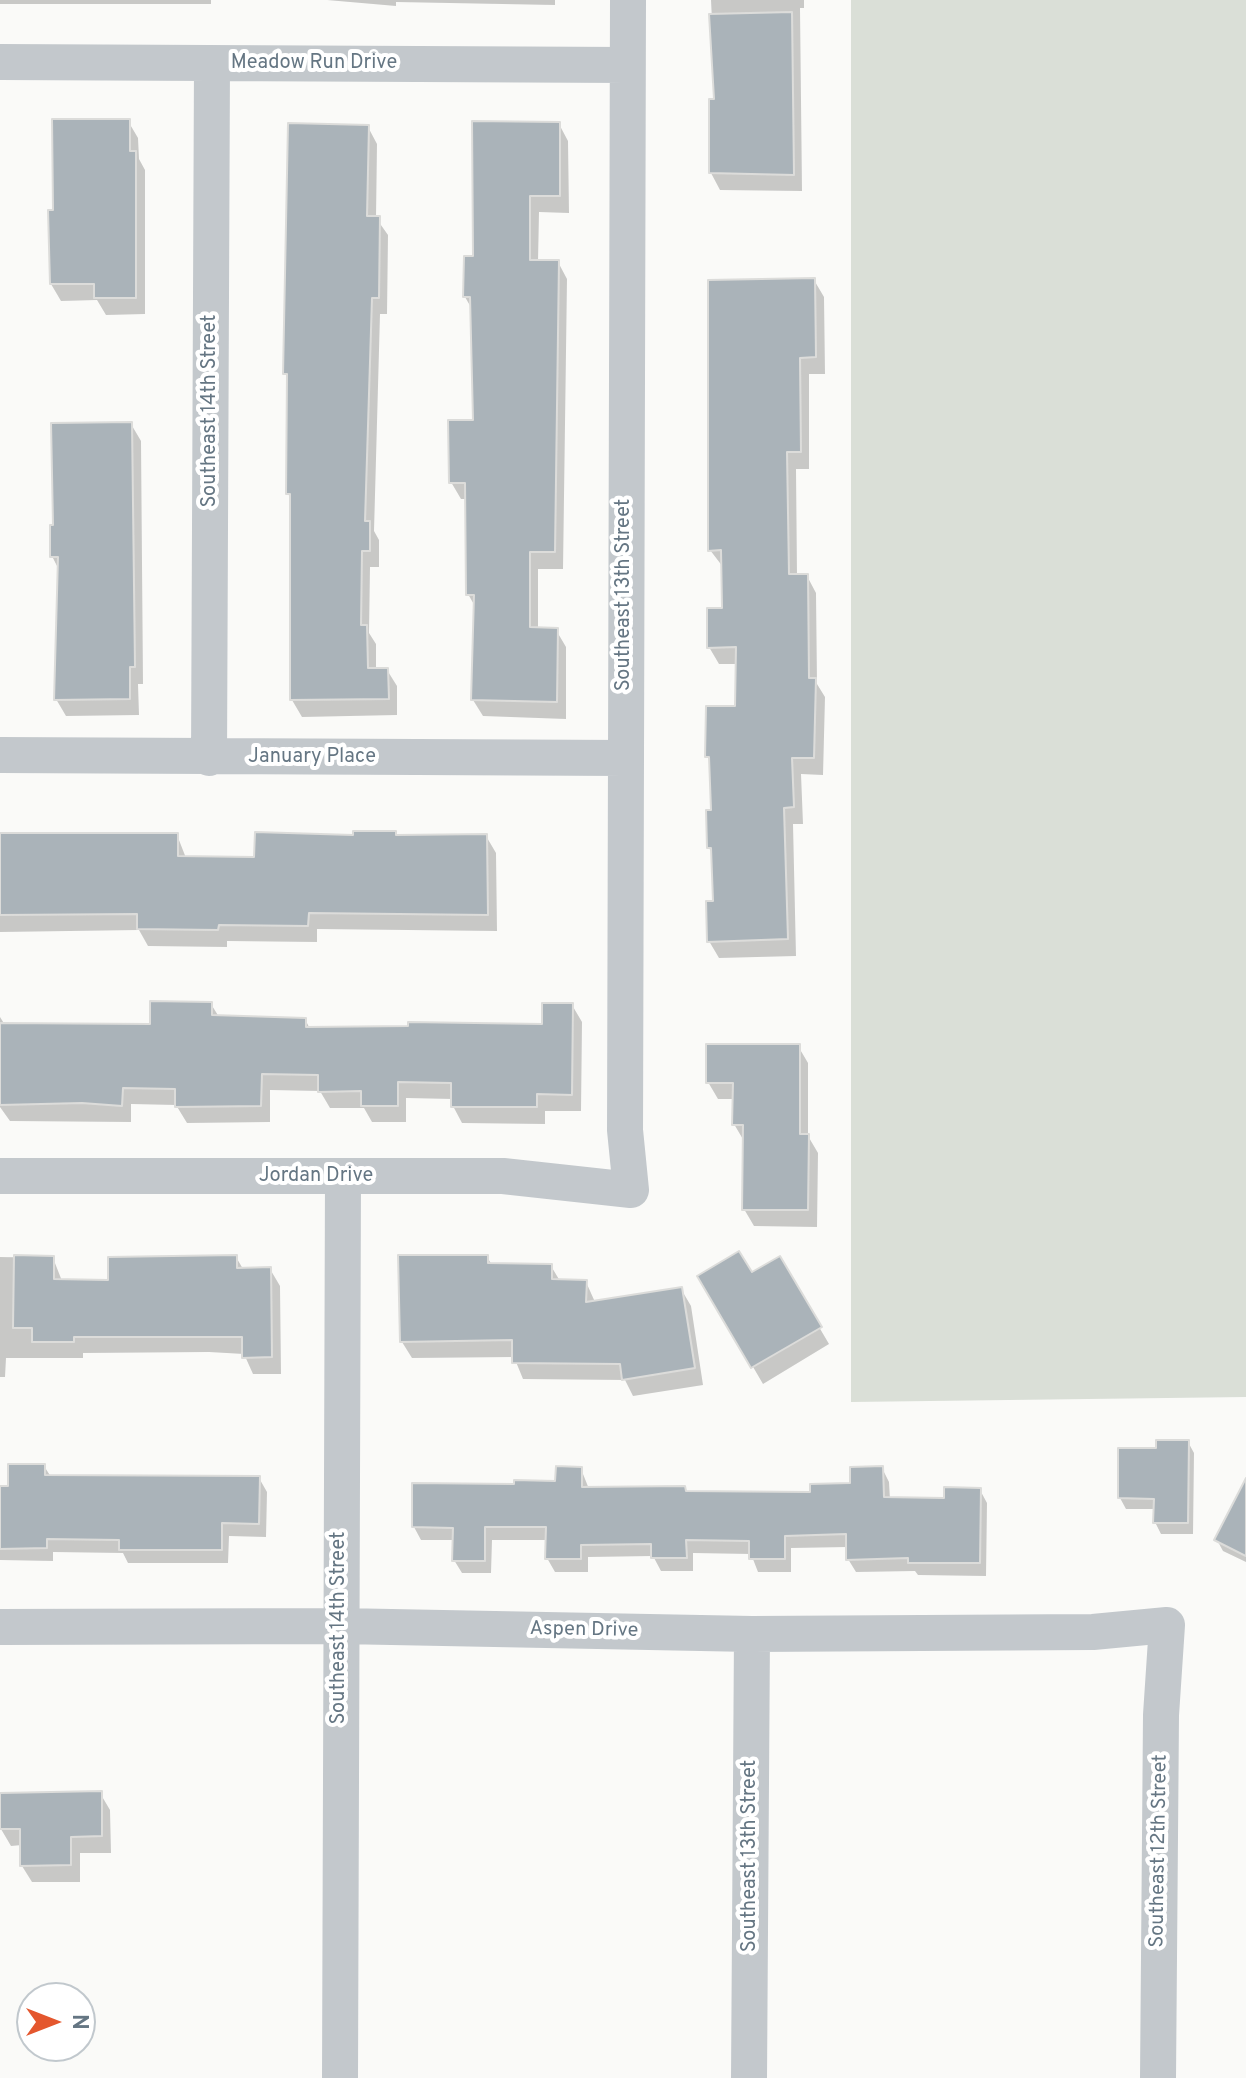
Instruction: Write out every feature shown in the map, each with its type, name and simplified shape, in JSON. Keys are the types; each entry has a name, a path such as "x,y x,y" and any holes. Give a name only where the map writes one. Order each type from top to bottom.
{"street":[{"name":"Southeast 13th Street","path":"628,0 625,1130 631,1190"},
{"name":"Meadow Run Drive","path":"0,62 627,65"},
{"name":"Southeast 14th Street","path":"209,758 212,64"},
{"name":"January Place","path":"0,755 625,758"},
{"name":"Jordan Drive","path":"0,1176 503,1176 631,1190"},
{"name":"Southeast 14th Street","path":"340,2078 343,1178"},
{"name":"Aspen Drive","path":"0,1627 340,1626 752,1634 1093,1632 1167,1625"},
{"name":"Southeast 12th Street","path":"1158,2078 1161,1715 1167,1625"},
{"name":"Southeast 13th Street","path":"749,2078 752,1634"}],"shaded area":[{"path":"851,0 1246,0 1246,1397 851,1402"}],"building":[{"path":"792,12 794,175 709,173 709,99 714,99 709,14"},
{"path":"52,119 130,119 130,151 136,151 136,298 94,298 94,284 50,284 48,210 53,210"},
{"path":"472,121 560,122 560,196 530,196 530,260 559,260 555,552 530,552 530,627 558,628 557,702 471,700 474,595 466,595 465,483 449,483 448,420 473,420 470,297 463,297 464,256 473,256"},
{"path":"288,123 369,125 367,216 380,216 379,298 372,298 365,521 370,521 370,551 362,551 361,625 367,625 368,668 388,668 389,699 290,700 290,494 286,494 287,374 283,374"},
{"path":"815,278 816,357 800,358 801,452 787,452 789,574 808,574 809,678 816,678 814,758 792,758 794,807 784,808 788,939 707,942 706,901 713,901 711,848 707,848 706,810 711,810 709,757 705,757 706,706 735,706 736,647 707,648 707,608 722,608 721,550 708,551 708,280"},
{"path":"132,422 135,667 130,667 130,699 54,700 58,557 50,557 50,525 53,525 51,423"},
{"path":"353,831 396,831 396,835 487,834 488,915 309,913 308,926 219,925 218,930 137,929 137,914 0,915 0,833 178,833 178,856 254,857 255,832 353,835"},
{"path":"150,1001 212,1002 212,1015 306,1018 306,1027 408,1026 408,1022 542,1024 542,1003 573,1003 572,1095 537,1094 537,1107 451,1107 451,1083 398,1082 398,1106 361,1106 361,1091 318,1092 318,1075 262,1074 261,1106 175,1107 175,1089 123,1088 122,1106 82,1103 0,1105 0,1023 150,1024"},
{"path":"706,1044 800,1044 800,1134 809,1134 808,1210 742,1210 743,1125 732,1125 733,1083 706,1083"},
{"path":"739,1251 752,1272 780,1256 822,1327 751,1368 697,1276"},
{"path":"14,1255 54,1256 54,1279 108,1280 108,1257 237,1255 237,1268 271,1267 272,1357 242,1358 242,1337 74,1337 74,1342 32,1342 32,1328 13,1328"},
{"path":"398,1255 488,1255 488,1263 552,1264 552,1279 587,1280 586,1302 682,1287 695,1368 622,1380 620,1364 512,1363 512,1340 400,1342"},
{"path":"1156,1440 1189,1440 1188,1523 1153,1523 1154,1499 1118,1498 1118,1448 1156,1448"},
{"path":"8,1464 45,1464 45,1475 260,1476 259,1524 222,1523 222,1550 119,1550 119,1540 47,1539 47,1548 0,1549 0,1486 8,1486"},
{"path":"556,1466 582,1467 582,1487 685,1486 686,1491 810,1492 810,1484 850,1483 850,1467 883,1466 884,1497 944,1498 944,1487 981,1488 980,1563 908,1563 908,1558 846,1560 846,1534 785,1536 785,1559 749,1559 749,1541 686,1540 687,1558 651,1558 651,1544 581,1545 581,1559 545,1559 546,1527 485,1527 485,1561 452,1561 453,1528 412,1527 412,1483 514,1484 514,1480 555,1481"},
{"path":"1246,1478 1246,1556 1214,1540"},
{"path":"102,1791 102,1836 71,1837 71,1865 20,1866 20,1829 0,1829 0,1793"}]}
